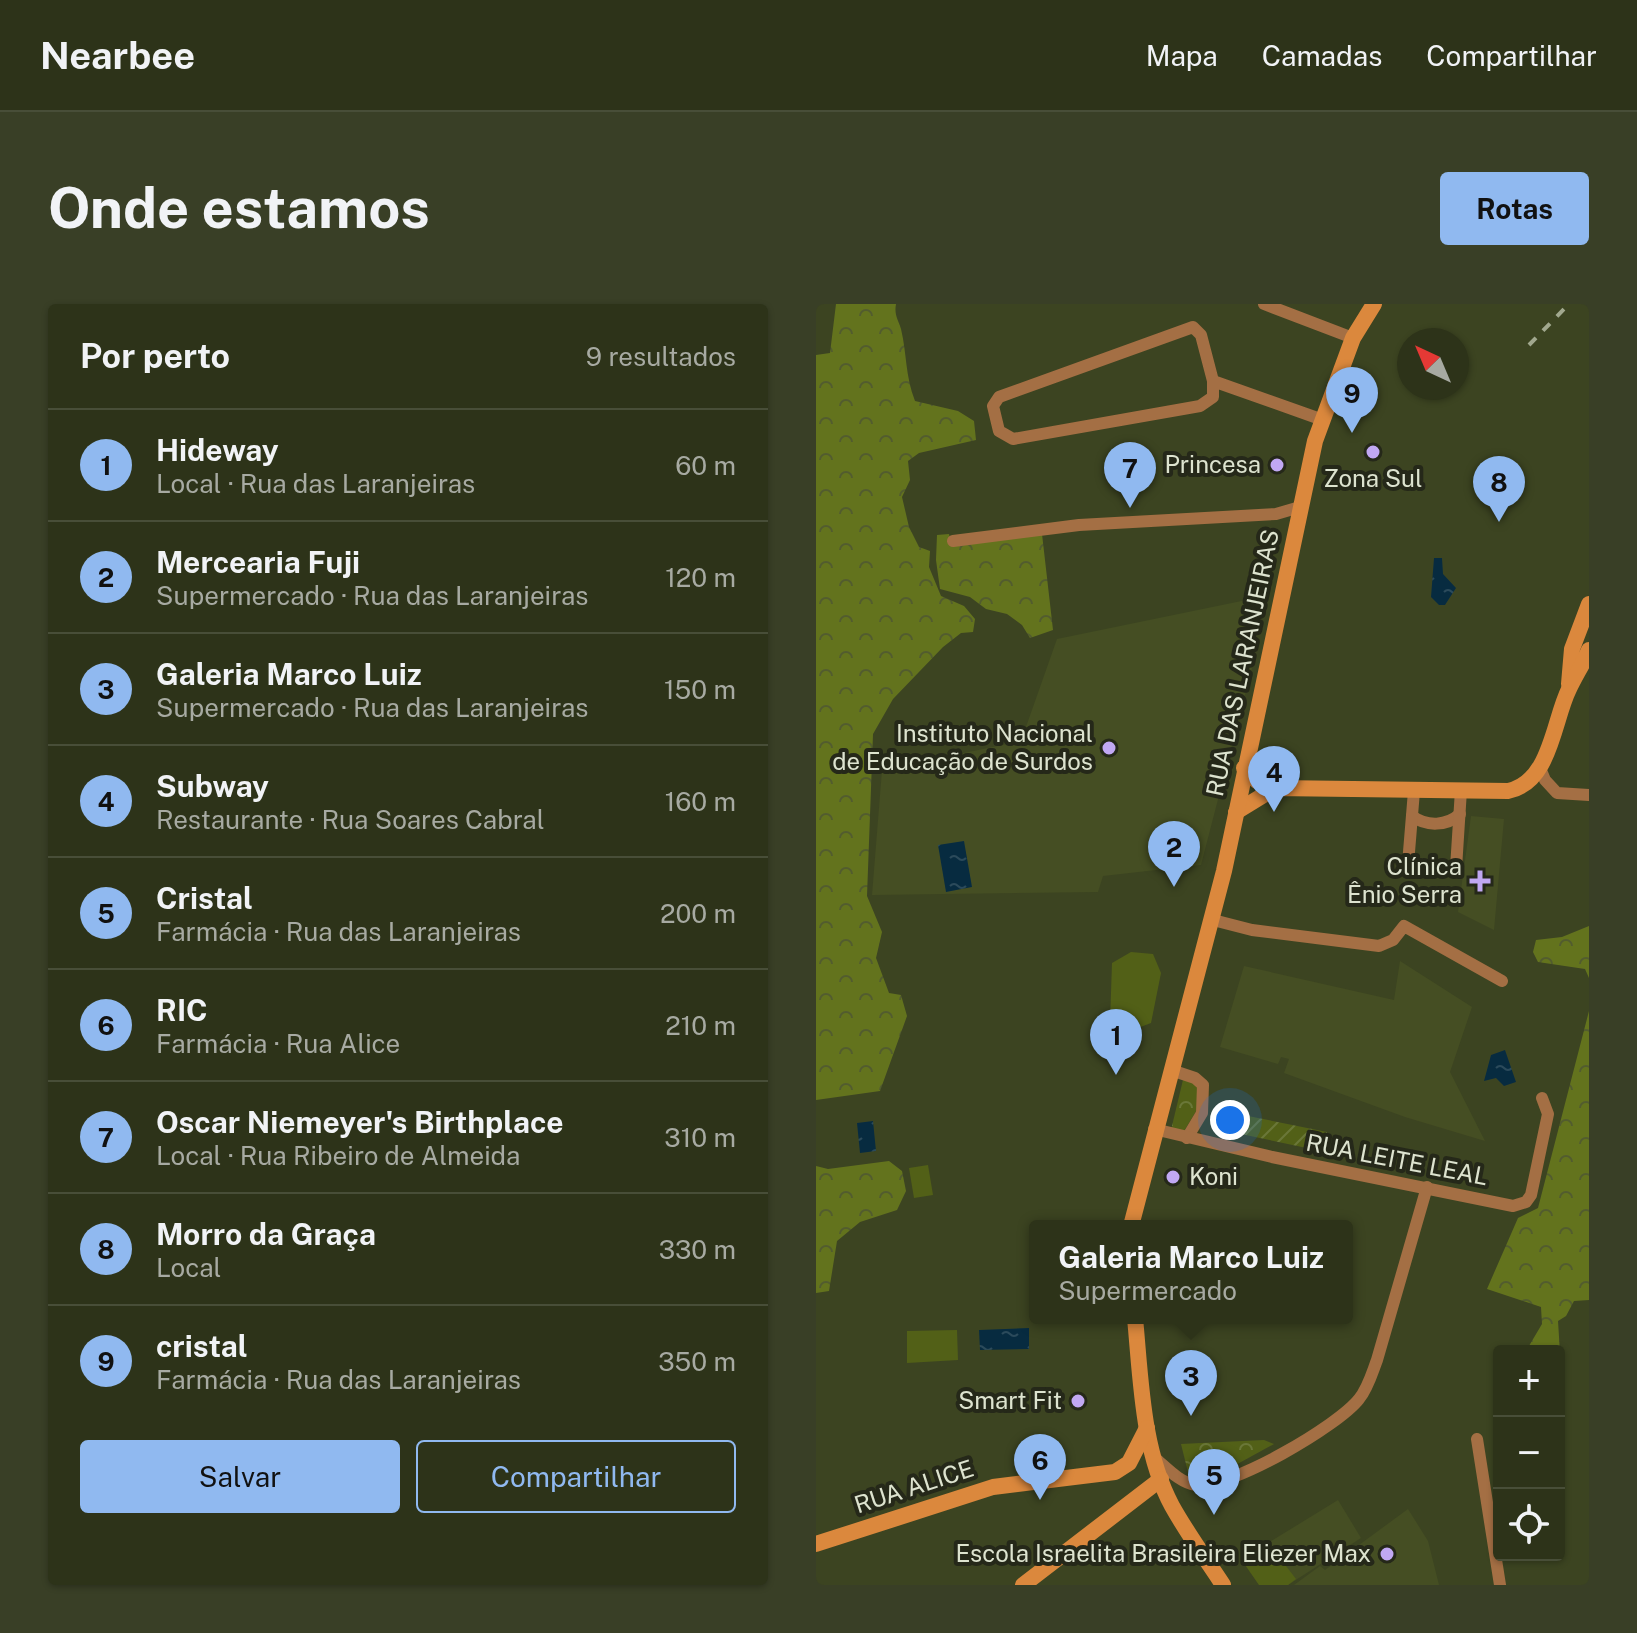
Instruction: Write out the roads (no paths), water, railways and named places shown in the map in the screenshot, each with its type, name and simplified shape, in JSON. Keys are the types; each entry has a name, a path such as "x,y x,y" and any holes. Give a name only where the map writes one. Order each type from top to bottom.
{"main road":[{"name":"RUA DAS LARANJEIRAS","path":"1132,1220 1154,1129 1213,920 1300,507 1323,420 1353,338 1374,304"},
{"path":"1568,690 1572,649 1589,604"},
{"path":"1244,768 1257,781 1275,788 1508,791 1520,787 1540,768 1568,690 1589,650"},
{"path":"1236,812 1275,788"},
{"path":"1136,1324 1147,1428 1161,1479 1172,1506 1223,1585"},
{"path":"1126,1503 1131,1487 1115,1472 1129,1463 1147,1428"},
{"name":"RUA ALICE","path":"816,1544 993,1487 1115,1472"},
{"path":"1023,1585 1161,1479"}],"street":[{"path":"1264,304 1353,338"},
{"path":"1193,327 1201,335 1213,381 1213,397 1200,406 1013,439 999,431 993,406 999,397 1193,327"},
{"path":"1213,381 1323,420"},
{"path":"953,541 1079,525 1276,514 1300,507"},
{"path":"1276,514 1295,531"},
{"path":"1540,768 1545,780 1557,793 1589,795"},
{"path":"1456,868 1461,790"},
{"path":"1408,864 1414,791"},
{"path":"1412,816 1424,822 1442,823 1460,814"},
{"path":"1213,920 1252,930 1379,946 1393,940 1404,926 1502,981"},
{"path":"1171,1070 1195,1078 1203,1085 1202,1113 1187,1138"},
{"name":"RUA LEITE LEAL","path":"1154,1129 1513,1206 1526,1202 1531,1195 1548,1114 1542,1098"},
{"path":"1155,1458 1191,1484 1218,1483 1242,1474 1346,1413 1359,1399 1373,1372 1427,1187"},
{"path":"1477,1439 1500,1585"}],"water":[{"path":"1434,558 1442,558 1443,574 1456,588 1445,605 1439,605 1431,597"},
{"path":"964,841 972,887 946,892 938,845"},
{"path":"1505,1050 1516,1082 1504,1086 1496,1078 1484,1081 1491,1055"},
{"path":"873,1121 876,1151 860,1153 857,1123"},
{"path":"1029,1328 1029,1349 980,1350 979,1330"}],"railway":[{"path":"1529,345 1569,304"}],"place":[{"name":"cristal","path":"1352,433"},
{"name":"Zona Sul","path":"1373,452"},
{"name":"Princesa","path":"1277,465"},
{"name":"Oscar Niemeyer's Birthplace","path":"1130,508"},
{"name":"Morro da Graça","path":"1499,522"},
{"name":"Instituto Nacional de Educação de Surdos","path":"1109,748"},
{"name":"Subway","path":"1274,812"},
{"name":"Clínica Ênio Serra","path":"1480,881"},
{"name":"Mercearia Fuji","path":"1174,887"},
{"name":"Hideway","path":"1116,1075"},
{"name":"Koni","path":"1173,1177"},
{"name":"Smart Fit","path":"1078,1401"},
{"name":"Galeria Marco Luiz","path":"1191,1416"},
{"name":"RIC","path":"1040,1500"},
{"name":"Cristal","path":"1214,1515"},
{"name":"Escola Israelita Brasileira Eliezer Max","path":"1387,1554"}]}
